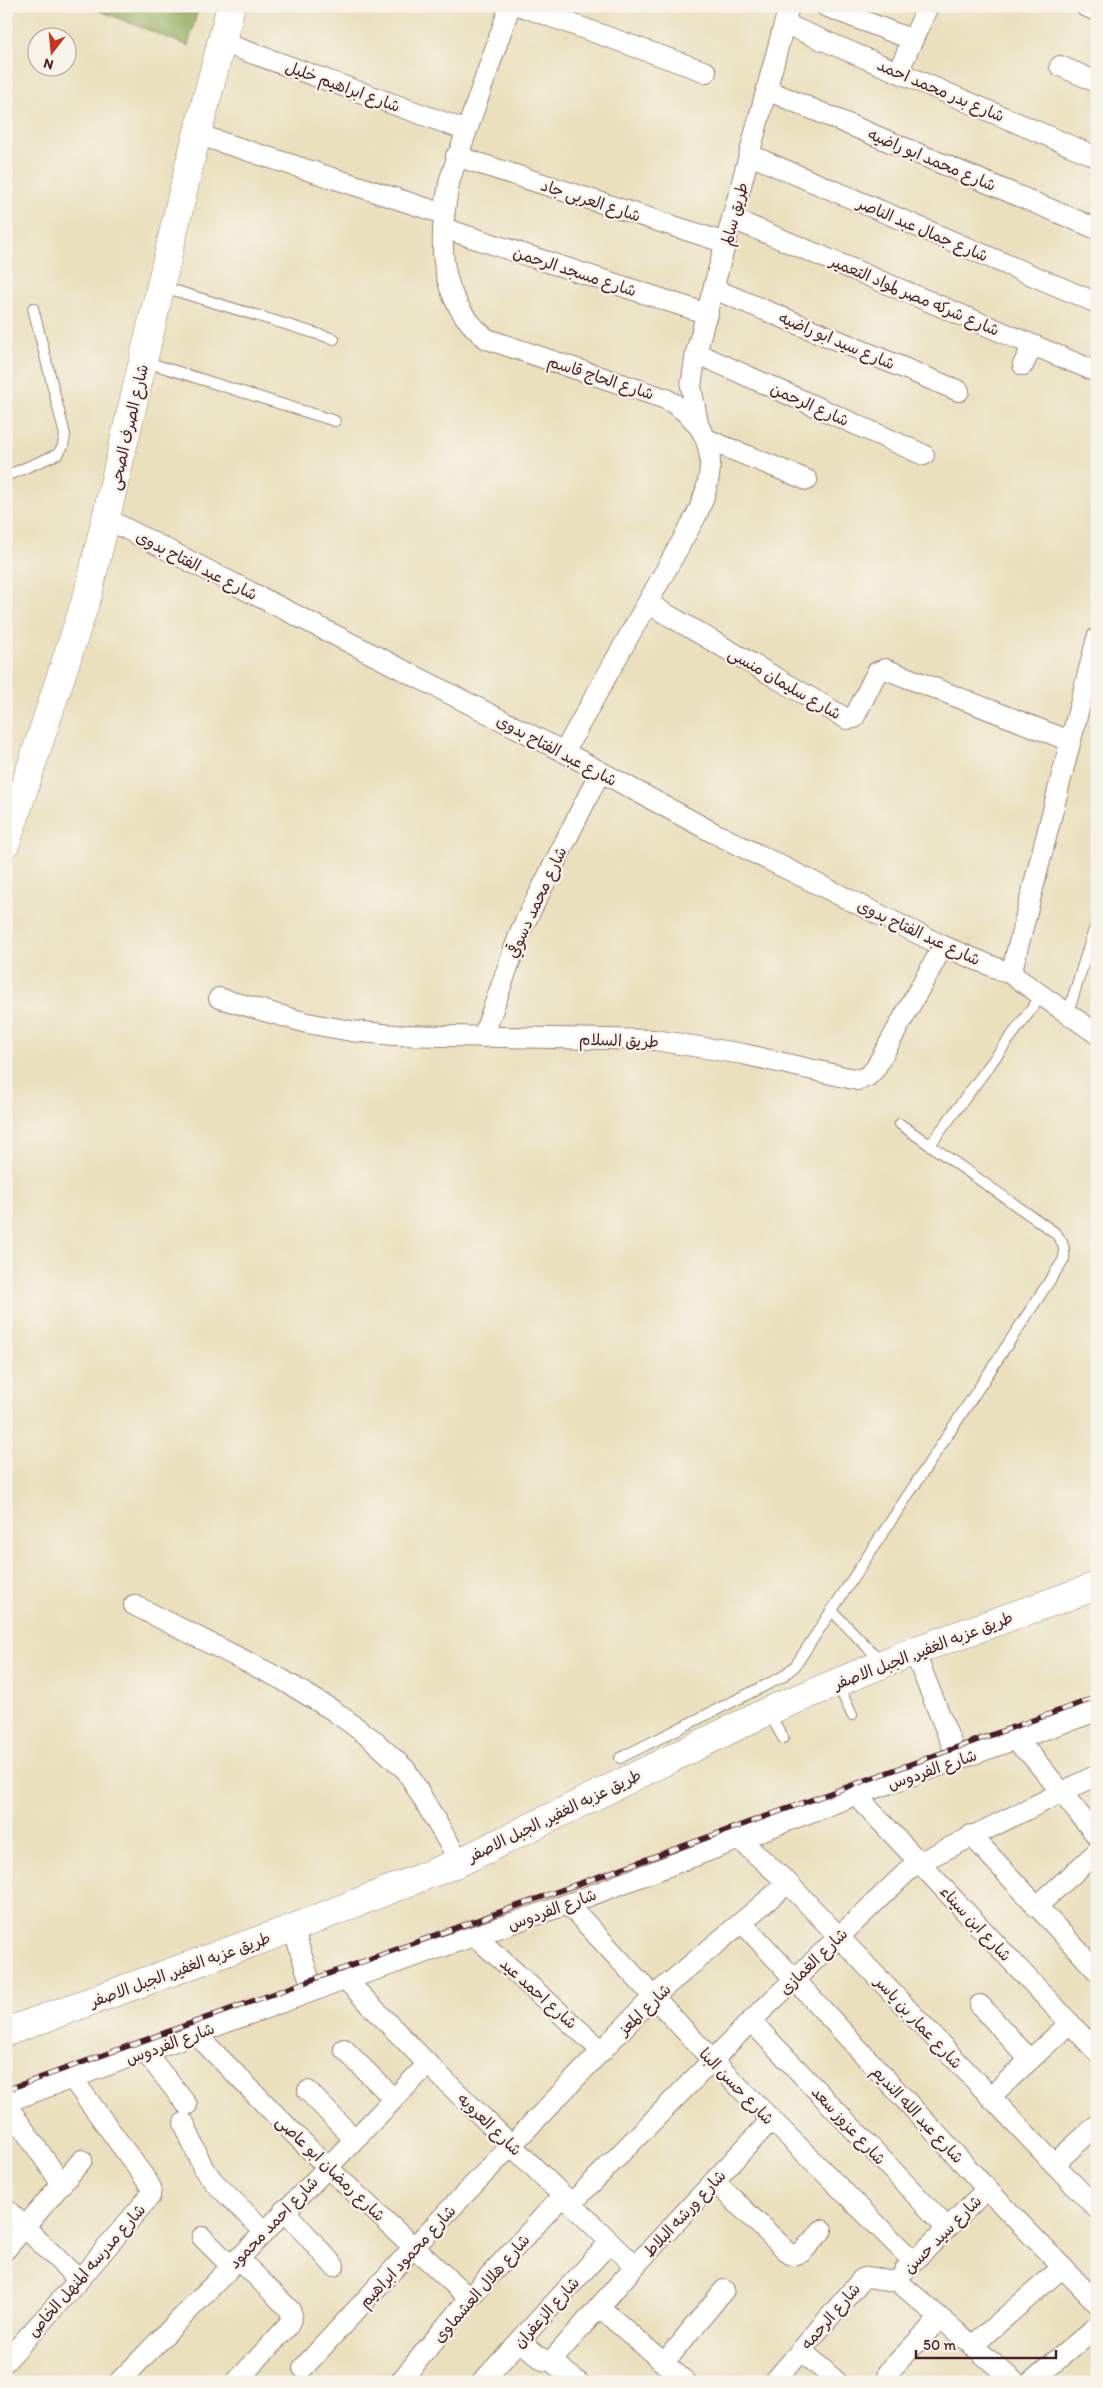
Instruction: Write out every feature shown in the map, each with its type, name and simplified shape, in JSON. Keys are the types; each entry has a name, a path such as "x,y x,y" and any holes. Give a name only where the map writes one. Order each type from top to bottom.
{"street":[{"name":"شارع الصرف الصحى","path":"6,843 88,594 196,134 231,6"},
{"name":"شارع الحاج قاسم","path":"510,6 456,156 444,221 444,261 452,296 460,313 472,327 487,339 666,399 684,408 702,432"},
{"path":"521,6 706,72"},
{"path":"824,6 912,40"},
{"path":"898,72 928,6"},
{"path":"1085,6 1097,11"},
{"name":"شارع بدر محمد احمد","path":"787,15 898,72 1097,157"},
{"name":"طريق سالم","path":"702,432 691,386 696,353 787,15"},
{"name":"شارع ابراهيم خليل","path":"221,42 465,130"},
{"path":"1060,66 1097,82"},
{"name":"شارع محمد ابو راضيه","path":"767,90 1097,229"},
{"name":"شارع مسجد الرحمن","path":"196,134 708,314"},
{"name":"شارع جمال عبد الناصر","path":"750,155 1097,303"},
{"name":"شارع العربى جاد","path":"456,156 726,243"},
{"name":"شارع شركه مصر لمواد التعمير","path":"733,218 1097,372"},
{"name":"شارع سيد ابو راضيه","path":"714,289 959,392"},
{"path":"1023,365 1033,345"},
{"name":"شارع الرحمن","path":"696,353 924,455"},
{"path":"702,432 807,480"},
{"path":"564,752 649,604 707,494 711,475 711,457 702,432"},
{"name":"شارع عبد الفتاح بدوى","path":"107,519 564,752 714,833 943,946 1011,974 1097,1034"},
{"name":"شارع سليمان منسى","path":"649,604 847,719 854,718 877,672 885,669 1070,741"},
{"path":"1011,974 1097,638"},
{"name":"شارع محمد دسوقي","path":"482,1037 521,930 600,772"},
{"name":"طريق السلام","path":"219,998 307,1023 350,1031 394,1035 655,1040 743,1054 858,1080 868,1076 875,1069 943,946"},
{"name":"طريق عزبه الغفير, الجبل الاصفر","path":"6,2032 293,1928 460,1862 768,1711 914,1651 1097,1586"},
{"path":"134,1605 280,1680 334,1711 372,1739 406,1770 460,1862"},
{"path":"914,1651 958,1760"},
{"name":"شارع الفردوس","path":"6,2103 313,1991 568,1904 856,1795 1097,1711"},
{"path":"1015,1741 1031,1755 1059,1792 1097,1836"},
{"name":"شارع الغمازى","path":"567,2199 918,1861 1097,1775"},
{"name":"شارع ابن سيناء","path":"856,1795 1097,2052"},
{"path":"971,1835 1097,1971"},
{"name":"شارع عمار بن ياسر","path":"739,1839 788,1883 1097,2209"},
{"path":"1036,1907 1097,1852"},
{"name":"شارع المعز","path":"512,2146 654,1996 788,1883"},
{"name":"شارع حسن البنا","path":"568,1904 712,2060 913,2261"},
{"name":"شارع عبد الله النديم","path":"742,1922 987,2189 1097,2303"},
{"path":"293,1928 313,1991"},
{"name":"شارع احمد عيد","path":"476,1936 602,2051"},
{"name":"شارع العروبه","path":"346,1980 428,2064 635,2266"},
{"path":"980,2006 1030,2060"},
{"name":"شارع عزوز سعد","path":"751,2021 946,2228"},
{"path":"990,2097 1070,2023"},
{"name":"شارع رمضان ابو عاصى","path":"196,2034 327,2167 469,2298"},
{"path":"344,2049 394,2099"},
{"path":"146,2053 185,2114 203,2168 214,2182 264,2231"},
{"name":"شارع احمد محمود","path":"119,2382 284,2210 428,2064"},
{"name":"شارع مدرسه المنهل الخاص","path":"6,2361 79,2280 150,2196 151,2188 72,2078"},
{"path":"308,2091 354,2139"},
{"path":"6,2103 62,2184"},
{"name":"شارع ورشه البلاط","path":"551,2361 635,2266 771,2120"},
{"path":"1054,2164 1097,2125"},
{"name":"شارع محمود ابراهيم","path":"302,2368 414,2247 512,2146"},
{"path":"6,2249 82,2160"},
{"path":"714,2181 790,2254 794,2255 802,2252 822,2230"},
{"name":"شارع سيد حسن","path":"896,2280 987,2189"},
{"name":"شارع هلال العشماوى","path":"400,2382 469,2298 567,2199"},
{"path":"6,2209 79,2280"},
{"path":"284,2210 334,2266"},
{"path":"202,2236 290,2310 292,2316 288,2326 236,2382"},
{"name":"شارع الزعفران","path":"482,2382 610,2242"},
{"path":"972,2346 1062,2267"},
{"name":"شارع الرحمه","path":"774,2382 862,2279 874,2276 886,2281 896,2280"},
{"path":"896,2280 1015,2382"},
{"path":"664,2362 724,2290"},
{"path":"599,2307 686,2382"},
{"path":"890,2382 887,2377 888,2372 940,2318"},
{"path":"1031,2382 1097,2326"},
{"path":"520,2341 543,2360 551,2361 578,2382"},
{"path":"801,2350 837,2382"}],"lane":[{"path":"160,287 334,339"},
{"path":"6,476 58,454 63,446 65,435 33,308"},
{"path":"143,361 335,421"},
{"path":"1068,1013 1097,920"},
{"path":"930,1145 1042,995"},
{"path":"620,1758 789,1672 801,1660 1064,1260 1065,1249 1061,1239 1054,1232 900,1124"},
{"path":"832,1611 883,1663"},
{"path":"836,1682 852,1715"},
{"path":"768,1711 784,1738"}],"green space":[{"path":"87,6 199,6 188,46"}],"railway":[{"path":"6,2090 1097,1697"}]}
